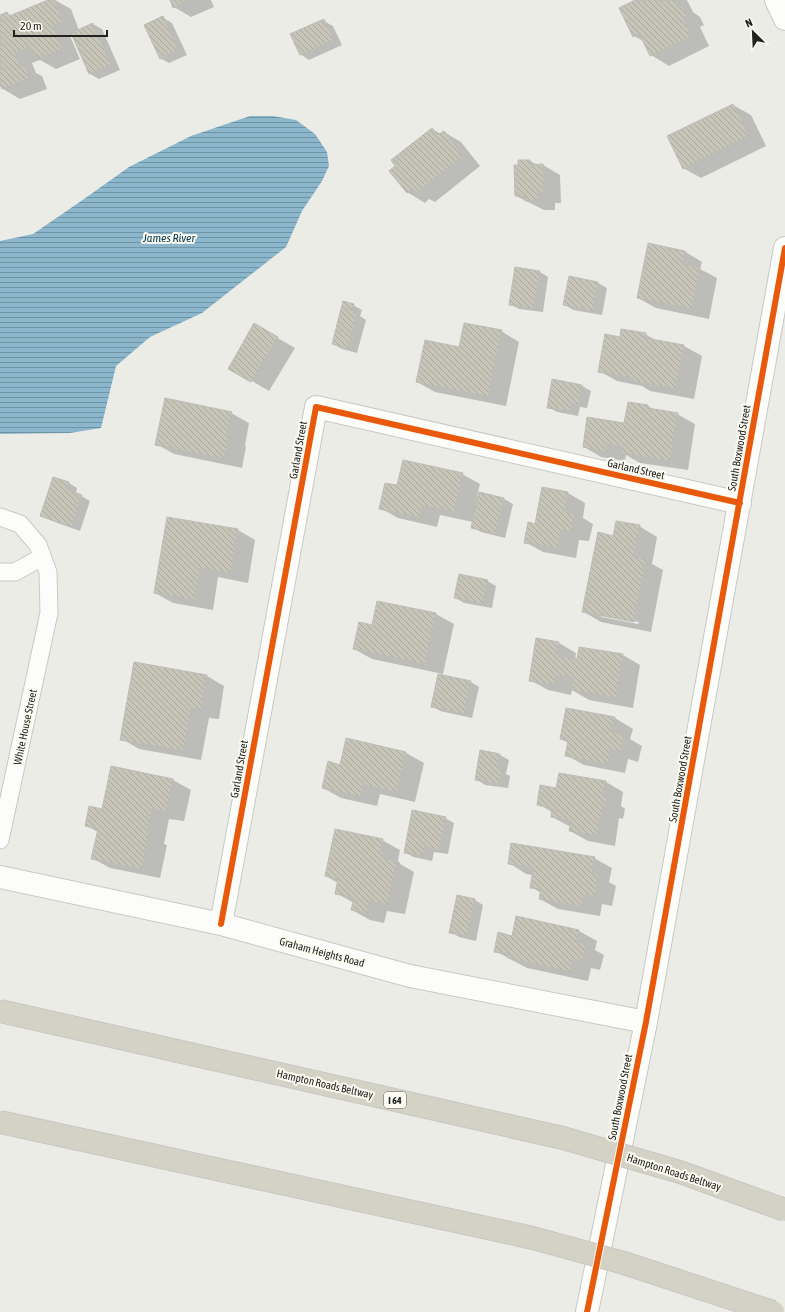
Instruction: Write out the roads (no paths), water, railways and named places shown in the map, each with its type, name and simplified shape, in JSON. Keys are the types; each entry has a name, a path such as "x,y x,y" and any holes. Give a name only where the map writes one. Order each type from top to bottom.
{"highway":[{"name":"Hampton Roads Beltway","path":"0,1011 563,1138 680,1172 785,1210"},
{"path":"0,1122 533,1238 624,1263 773,1312"}],"street":[{"path":"776,0 785,19"},
{"name":"South Boxwood Street","path":"587,1312 646,1022 785,248"},
{"name":"Garland Street","path":"221,924 316,407 740,503"},
{"name":"Graham Heights Road","path":"0,877 221,924 410,976 646,1022"}],"lane":[{"name":"White House Street","path":"0,517 20,524 38,545 48,572 49,613 0,840"},
{"path":"0,572 15,572 42,557"}],"water":[{"name":"James River","path":"250,116 273,116 296,120 315,134 327,152 329,166 322,181 302,211 286,247 202,313 150,337 116,366 101,428 70,433 0,434 0,241 33,234 129,167 191,136"}]}
